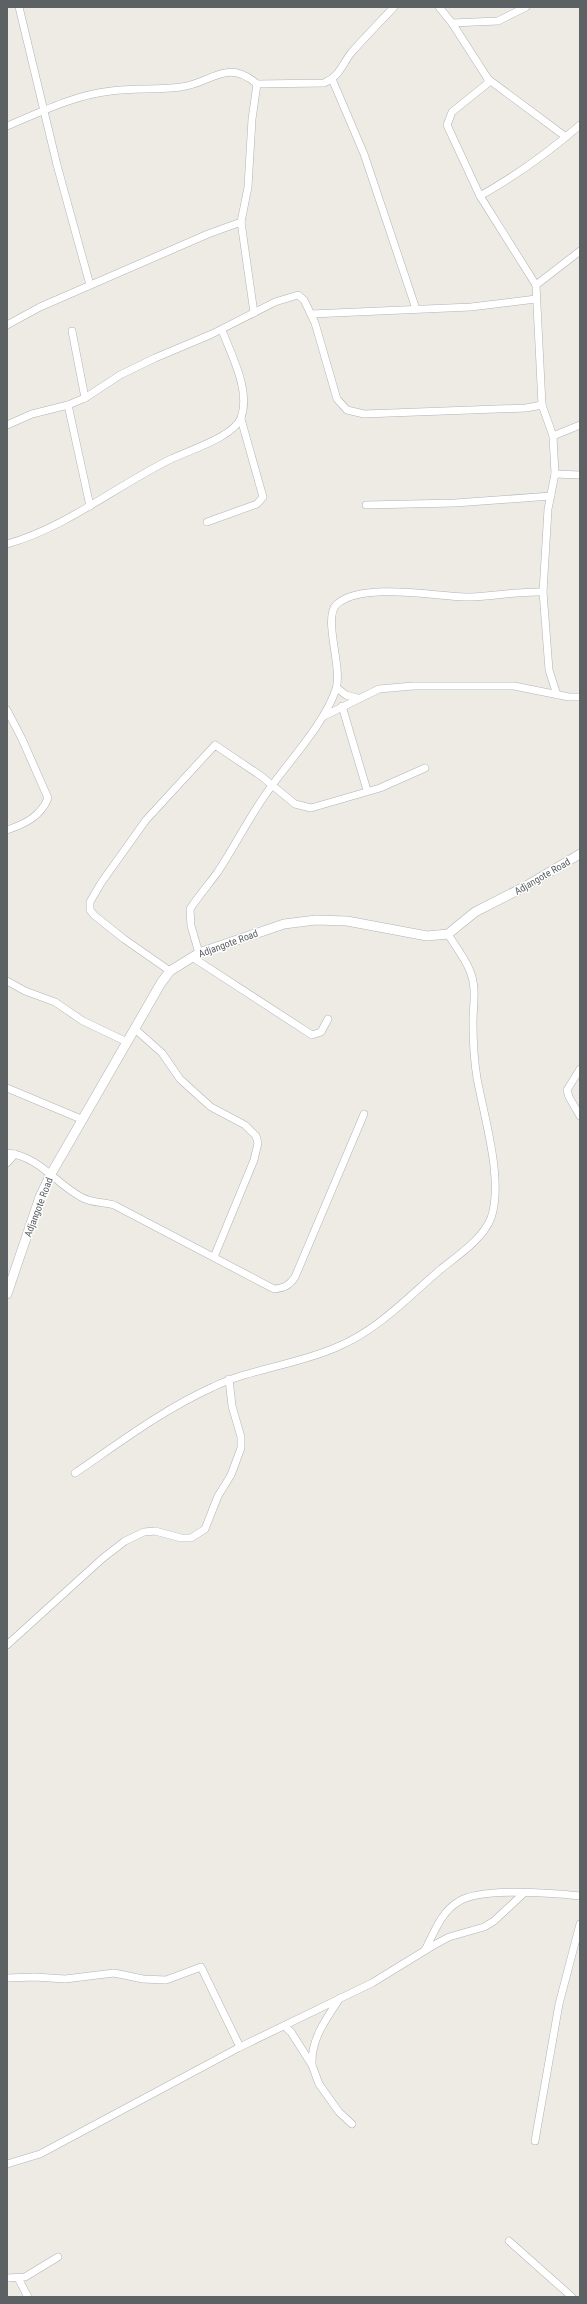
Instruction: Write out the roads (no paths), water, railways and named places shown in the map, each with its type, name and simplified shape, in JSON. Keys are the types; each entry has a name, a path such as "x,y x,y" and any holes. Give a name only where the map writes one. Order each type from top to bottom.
{"street":[{"path":"19,7 44,111 90,285"},
{"path":"7,126 88,95 111,91 181,87 228,72 239,72 257,84 324,83 332,79 350,55 394,7"},
{"path":"439,7 452,23 488,79 566,137"},
{"path":"452,23 498,21 526,7"},
{"path":"332,79 364,154 416,309"},
{"path":"488,79 488,83 452,112 447,125 480,196 536,285 542,405 553,436 555,474 548,509 543,592 549,670 558,695"},
{"path":"254,313 241,222 248,187 252,120 257,84"},
{"path":"480,196 517,175 580,125"},
{"path":"7,325 40,307 208,234 241,222"},
{"path":"536,285 580,251"},
{"path":"7,425 32,414 68,405 85,398 120,375 222,330 284,298 298,295 304,300 311,314 330,371 337,399 347,410 364,414 526,408 542,405"},
{"path":"311,314 471,307 536,299"},
{"path":"207,522 257,504 263,496 240,419 242,387 222,330"},
{"path":"72,331 85,398"},
{"path":"68,405 90,506"},
{"path":"7,544 47,530 142,474 215,440 232,430 240,419"},
{"path":"553,436 580,425"},
{"path":"555,474 580,475"},
{"path":"366,506 454,503 551,496"},
{"path":"328,1019 320,1032 312,1035 195,955 190,909 217,872 265,795 322,717 337,688 338,662 332,624 332,612 337,604 346,599 393,591 414,591 465,597 543,592"},
{"path":"322,717 357,698 379,689 413,686 514,686 558,695 580,697"},
{"path":"337,688 346,695 357,698"},
{"path":"342,706 367,790"},
{"path":"7,830 22,825 36,816 48,798 8,714"},
{"path":"170,971 124,939 94,915 90,910 90,902 101,882 146,820 215,745 261,776 295,804 311,808 398,781 425,768"},
{"path":"261,776 265,795"},
{"name":"Adjangote Road","path":"7,1294 51,1174 81,1119 135,1029 148,1003 170,971 195,955 284,924 316,920 347,921 427,936 448,934 475,912 526,886 580,854"},
{"path":"75,1473 160,1417 229,1379 304,1360 338,1347 364,1332 388,1316 462,1251 478,1236 490,1220 495,1196 494,1164 476,1069 473,1022 475,990 470,972 448,934"},
{"path":"7,981 25,991 55,1002 83,1020 127,1042"},
{"path":"135,1029 162,1053 180,1079 211,1107 245,1125 256,1136 258,1143 254,1160 214,1257"},
{"path":"580,1069 567,1090 569,1097 580,1116"},
{"path":"7,1088 81,1119"},
{"path":"7,1163 11,1153 39,1164 80,1197 91,1202 114,1205 162,1232 214,1257 274,1289 289,1285 295,1277 364,1114"},
{"path":"7,1645 103,1558 125,1541 144,1532 155,1531 181,1538 191,1538 205,1529 218,1496 231,1475 241,1448 241,1437 232,1406 229,1379"},
{"path":"7,2164 40,2154 240,2047 372,1983 449,1937 484,1926 494,1921 524,1893"},
{"path":"425,1950 439,1923 457,1902 468,1896 478,1894 524,1893 580,1896"},
{"path":"535,2141 559,2004 580,1924"},
{"path":"7,1978 35,1977 65,1980 114,1973 143,1979 166,1980 201,1967 240,2047"},
{"path":"340,1998 323,2024 311,2050 312,2064 319,2084 339,2112 352,2124"},
{"path":"284,2026 312,2064"},
{"path":"509,2241 572,2297"},
{"path":"7,2278 18,2278 34,2272 58,2256"},
{"path":"18,2278 28,2297"}]}
